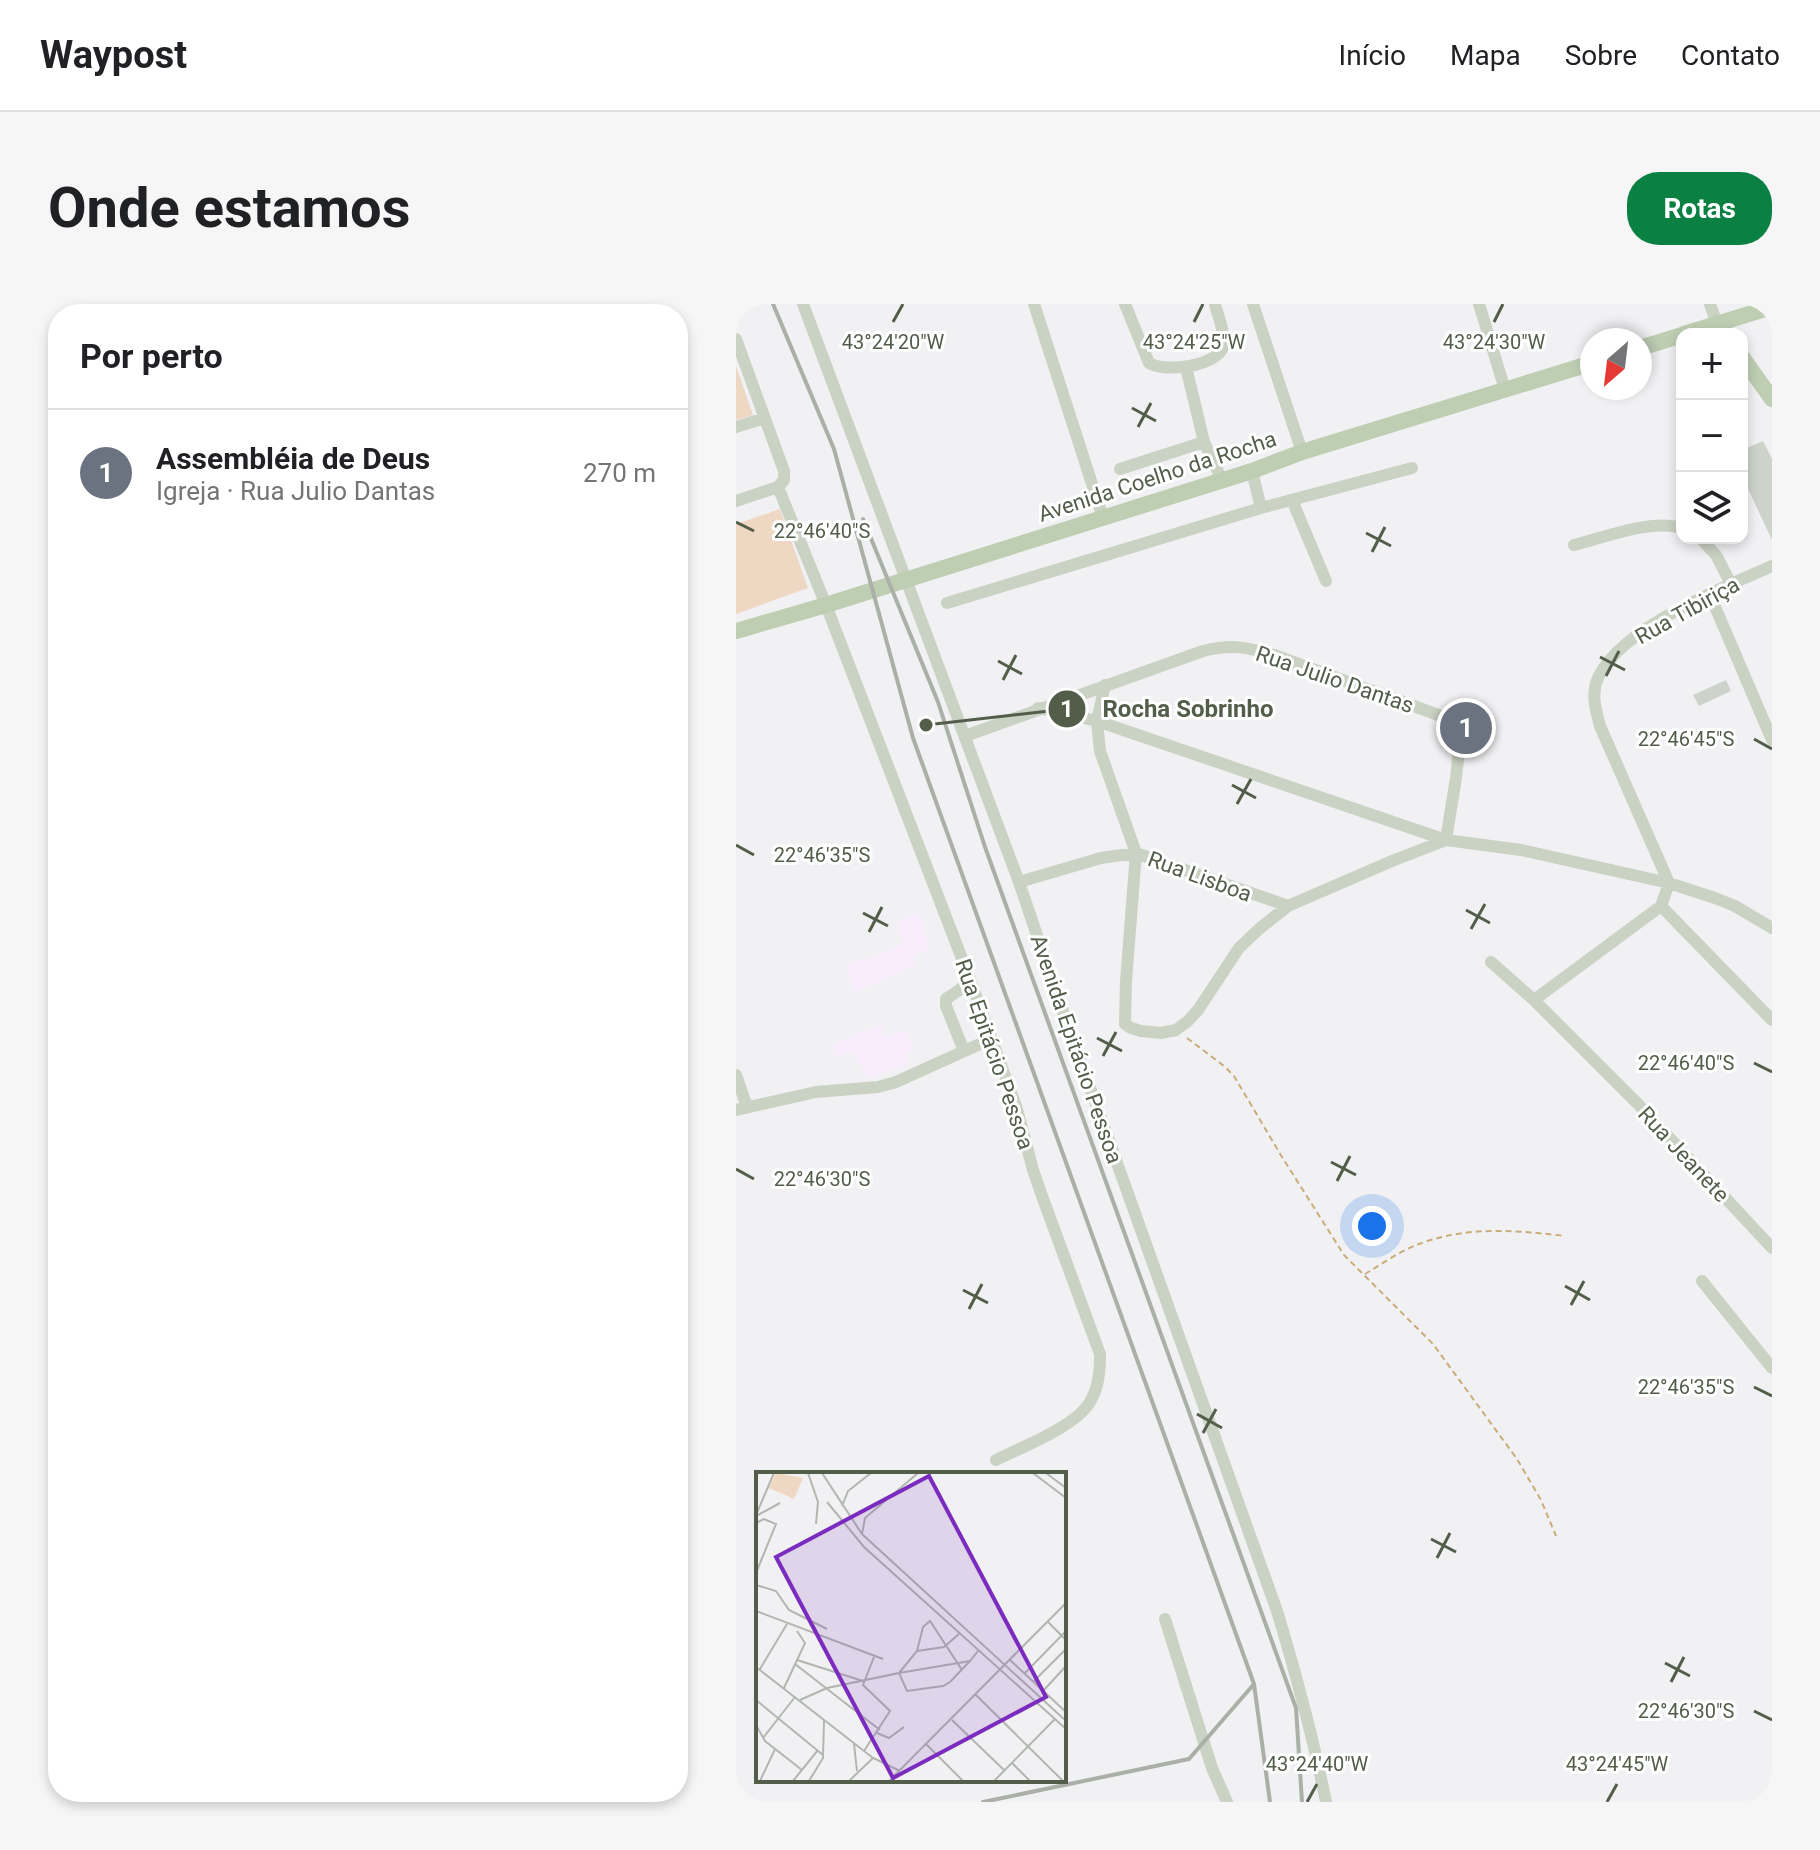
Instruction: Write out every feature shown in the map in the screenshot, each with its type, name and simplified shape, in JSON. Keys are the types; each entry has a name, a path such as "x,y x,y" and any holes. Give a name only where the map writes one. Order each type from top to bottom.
{"main road":[{"path":"1723,328 1772,307"},
{"path":"1652,344 1676,336"},
{"path":"1748,365 1772,399"},
{"name":"Avenida Coelho da Rocha","path":"736,631 1580,367"}],"street":[{"name":"Avenida Epitácio Pessoa","path":"803,304 1019,882 1277,1611 1307,1715 1326,1802"},
{"path":"1034,304 1103,518"},
{"path":"1125,304 1149,363 1163,369 1186,367 1216,357 1223,347 1215,304"},
{"path":"1253,304 1302,452"},
{"path":"1479,304 1505,390"},
{"path":"1710,304 1721,328"},
{"path":"736,341 784,471 784,480 778,487 736,501"},
{"path":"1186,367 1204,442 1222,480"},
{"path":"736,427 765,418"},
{"path":"1120,469 1204,442"},
{"path":"947,603 1261,508 1412,468"},
{"path":"1252,471 1261,508"},
{"name":"Rua Epitácio Pessoa","path":"778,487 971,982 1017,1109 1033,1170 1100,1354 1100,1375 1090,1403 1064,1426 996,1460"},
{"path":"1292,500 1326,581"},
{"path":"1574,545 1630,530 1667,525 1676,527"},
{"path":"1706,544 1716,555 1731,584"},
{"name":"Rua Tibiriça","path":"1669,883 1600,726 1594,707 1597,681 1605,666 1623,646 1644,629 1772,566"},
{"path":"1710,595 1772,740"},
{"name":"Rua Julio Dantas","path":"965,736 1203,651 1226,646 1250,648 1452,720 1461,731 1446,840"},
{"path":"1105,685 1097,721 1100,751 1136,853 1125,1024 1141,1031 1161,1033 1176,1030 1198,1010 1239,948 1288,906 1446,840"},
{"path":"1038,708 1097,721 1446,840 1521,850 1669,883 1735,906 1772,928"},
{"name":"Rua Lisboa","path":"1019,882 1101,858 1136,853 1288,906"},
{"path":"1534,1000 1661,906 1669,883"},
{"path":"1661,906 1772,1020"},
{"name":"Rua Jeanete","path":"1491,962 1534,1000 1637,1103 1772,1248"},
{"path":"964,1051 946,1006 949,996 971,982"},
{"path":"736,1075 741,1109 816,1092 878,1087 896,1082 991,1039"},
{"path":"1702,1281 1772,1368"},
{"path":"1165,1619 1212,1768 1227,1802"}],"path":[{"path":"1176,1030 1234,1076 1344,1255 1433,1344 1517,1459 1541,1500 1556,1536"},
{"path":"1364,1275 1417,1245 1454,1233 1494,1229 1565,1236"}],"shaded area":[{"path":"736,366 753,415 736,420"},
{"path":"780,509 808,588 736,614 736,524"},
{"path":"920,912 929,950 913,955 916,965 854,993 846,966 903,944 897,921"},
{"path":"880,1024 885,1036 905,1030 915,1050 906,1055 907,1065 868,1078 852,1052 838,1056 832,1045"}],"building":[{"path":"1763,441 1772,459 1772,540 1748,489 1748,447"},
{"path":"1726,680 1731,691 1699,706 1693,695"},
{"path":"1466,711 1481,712 1481,728 1469,728"}],"railway":[{"path":"773,304 834,449 913,738 1254,1684 1270,1802"},
{"path":"863,519 938,702 985,847 1296,1708 1302,1802"},
{"path":"983,1802 1189,1759 1254,1684"}],"place":[{"name":"Rocha Sobrinho","path":"926,725"},
{"name":"Assembléia de Deus","path":"1466,728"}]}
